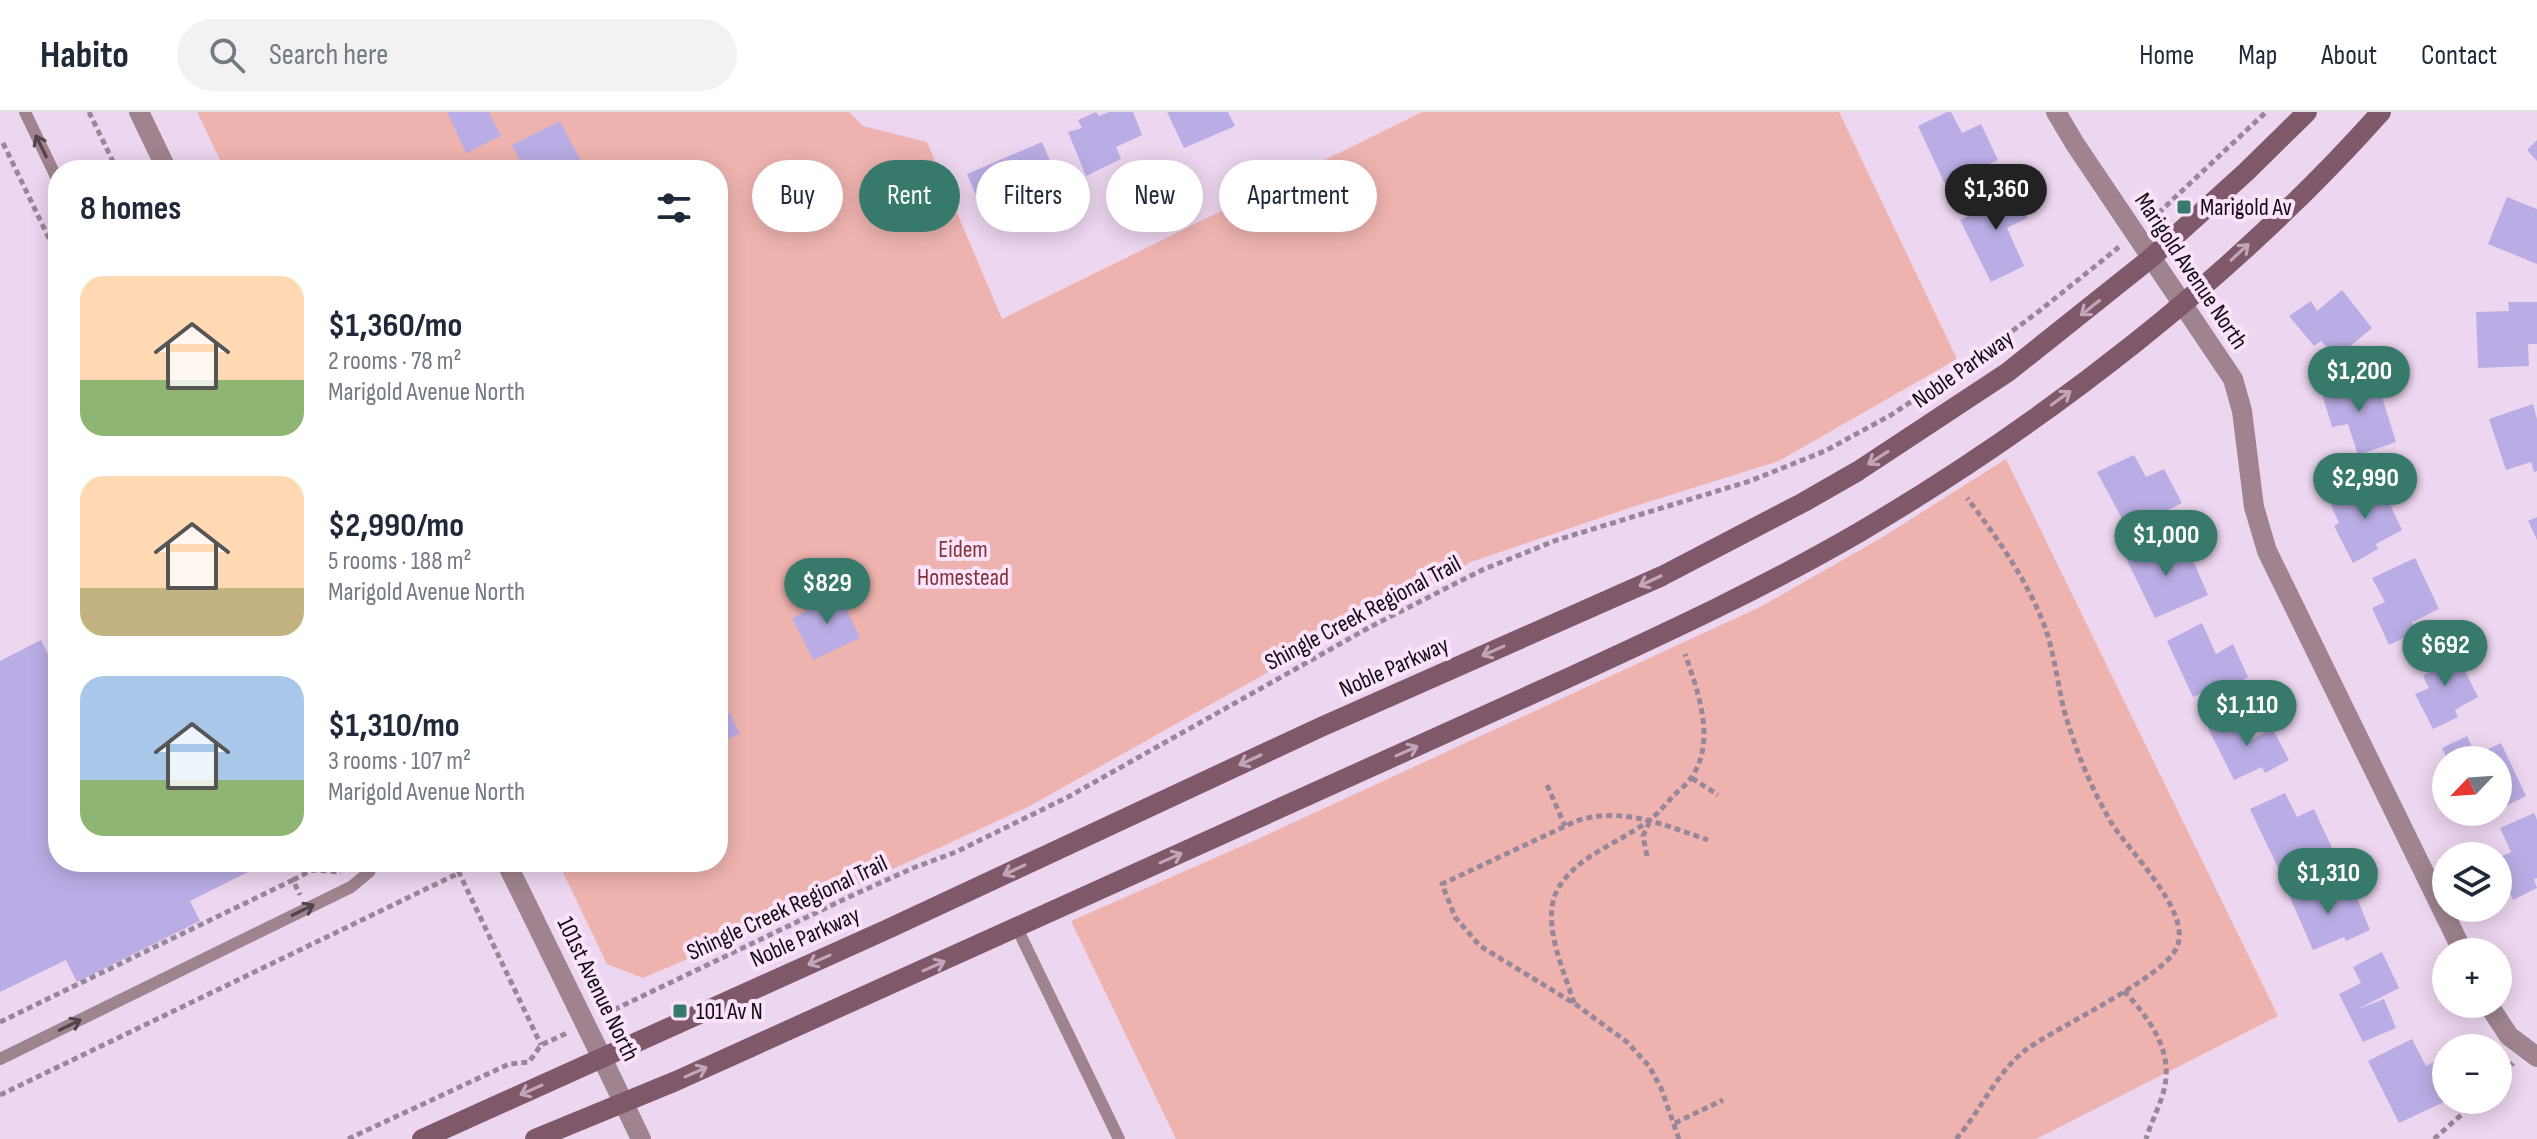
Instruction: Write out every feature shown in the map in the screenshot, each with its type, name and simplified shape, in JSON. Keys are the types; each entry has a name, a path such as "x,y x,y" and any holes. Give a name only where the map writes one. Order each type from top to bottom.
{"main road":[{"name":"Noble Parkway","path":"422,1139 890,928 1321,727 1662,576 1738,538 1858,471 2008,372 2151,258 2219,198 2307,112"},
{"path":"535,1139 1017,928 1627,651 1782,574 1903,505 2096,372 2182,304 2257,236 2381,112"}],"street":[{"path":"139,112 162,160"},
{"name":"Marigold Avenue North","path":"2056,112 2233,379 2242,411 2254,507 2267,551 2456,938"},
{"name":"101st Avenue North","path":"511,872 641,1139"},
{"path":"2497,1018 2509,1036 2537,1057"}],"lane":[{"path":"25,112 48,160"},
{"path":"0,1059 351,887 369,872"},
{"path":"1017,928 1119,1139"}],"path":[{"path":"89,112 112,160"},
{"path":"2165,209 2266,112"},
{"path":"3,143 48,236"},
{"name":"Shingle Creek Regional Trail","path":"631,1001 851,896 956,852 1055,803 1370,627 1482,570 1557,540 1691,501 1779,471 1825,451 1891,415 1939,384 2104,259"},
{"path":"1956,1139 1999,1078 2025,1050 2157,970 2178,946 2177,920 2170,902 2112,824 2093,786 2065,711 2039,613 2029,591 2004,549 1967,498"},
{"path":"1575,1004 1557,949 1551,918 1555,894 1568,874 1592,855 1650,820 1692,778 1701,757 1703,718 1685,654"},
{"path":"1692,778 1718,795"},
{"path":"1547,785 1565,826"},
{"path":"1679,1139 1661,1088 1649,1066 1627,1042 1575,1004 1480,946 1455,917 1442,884 1595,815 1650,820 1708,840"},
{"path":"1647,856 1643,836 1650,820"},
{"path":"0,1022 308,872"},
{"path":"0,1095 459,873 541,1045 529,1062 509,1064 348,1139"},
{"path":"293,880 321,939"},
{"path":"2124,991 2157,1033 2166,1062 2165,1086 2146,1139"},
{"path":"1675,1123 1723,1100"},
{"path":"2434,1139 2462,1114"}],"green space":[{"name":"Eidem Homestead","path":"197,112 849,112 863,126 927,142 935,160 859,160 859,232 960,232 960,220 1002,319 1179,232 1203,232 1203,220 1219,212 1219,232 1377,232 1377,160 1325,160 1422,112 1839,112 1957,359 1779,461 1471,562 1388,605 1028,807 841,893 643,978 607,964 563,872 728,872 728,160 220,160"},
{"path":"2006,459 2278,1016 2036,1139 1176,1139 1071,921 1249,843 1760,607 1881,538"}],"building":[{"path":"447,112 489,112 501,136 466,153"},
{"path":"1096,112 1099,116 1109,112 1133,112 1142,135 1116,147 1121,159 1106,160 1106,166 1090,174 1090,160 1079,160 1068,132 1082,128 1078,120"},
{"path":"1167,112 1228,112 1235,126 1184,148"},
{"path":"1951,112 1962,133 1981,124 1998,160 1945,184 1918,126"},
{"path":"560,121 580,160 520,160 512,145"},
{"path":"2537,140 2537,161 2527,150"},
{"path":"1042,142 1050,160 1000,160"},
{"path":"976,170 976,195 967,174"},
{"path":"2011,183 2027,218 2007,228 2024,266 1991,282 1960,220 1987,208 1980,197"},
{"path":"2507,197 2537,209 2537,264 2488,244"},
{"path":"2342,290 2372,328 2336,358 2321,341 2314,346 2289,316 2311,301 2317,311"},
{"path":"2508,302 2537,302 2537,344 2528,344 2529,366 2478,368 2476,312 2509,311"},
{"path":"2347,377 2351,390 2377,381 2396,442 2358,455 2348,424 2332,427 2320,387"},
{"path":"2533,404 2537,419 2537,471 2534,472 2531,462 2506,470 2489,419"},
{"path":"2134,455 2146,477 2164,469 2182,503 2128,530 2097,472"},
{"path":"2379,481 2402,530 2376,544 2378,549 2353,563 2334,526 2339,523 2331,505"},
{"path":"2537,517 2537,540 2528,521"},
{"path":"2171,538 2182,561 2191,556 2208,595 2155,618 2126,558"},
{"path":"2415,558 2439,609 2412,622 2417,632 2389,645 2372,608 2385,602 2372,578"},
{"path":"847,591 852,602 845,606 860,638 813,660 792,618"},
{"path":"2202,623 2216,654 2233,644 2248,677 2225,689 2222,682 2193,697 2167,641"},
{"path":"41,640 48,654 48,872 248,872 190,901 200,921 77,982 66,960 0,992 0,661"},
{"path":"2452,645 2478,697 2455,710 2458,717 2433,729 2415,694 2429,688 2423,676 2431,670 2424,658"},
{"path":"2236,713 2251,740 2272,728 2289,760 2265,773 2262,767 2234,780 2208,728"},
{"path":"728,714 740,734 728,739"},
{"path":"2467,736 2472,746 2446,746"},
{"path":"2512,766 2526,796 2512,803"},
{"path":"2285,793 2297,817 2314,809 2332,848 2280,872 2250,809"},
{"path":"2534,813 2537,820 2537,878 2534,879 2537,888 2513,900 2512,842 2506,842 2500,828 2512,826 2512,823"},
{"path":"2321,880 2332,903 2355,893 2370,930 2346,941 2344,937 2313,950 2289,895"},
{"path":"2382,952 2399,988 2356,1010 2384,999 2396,1028 2363,1042 2339,994 2361,983 2353,967"},
{"path":"2412,1039 2426,1066 2432,1063 2432,1108 2399,1123 2368,1061"}],"place":[{"name":"Marigold Av","path":"2184,207"},
{"name":"101 Av N","path":"680,1011"}]}
